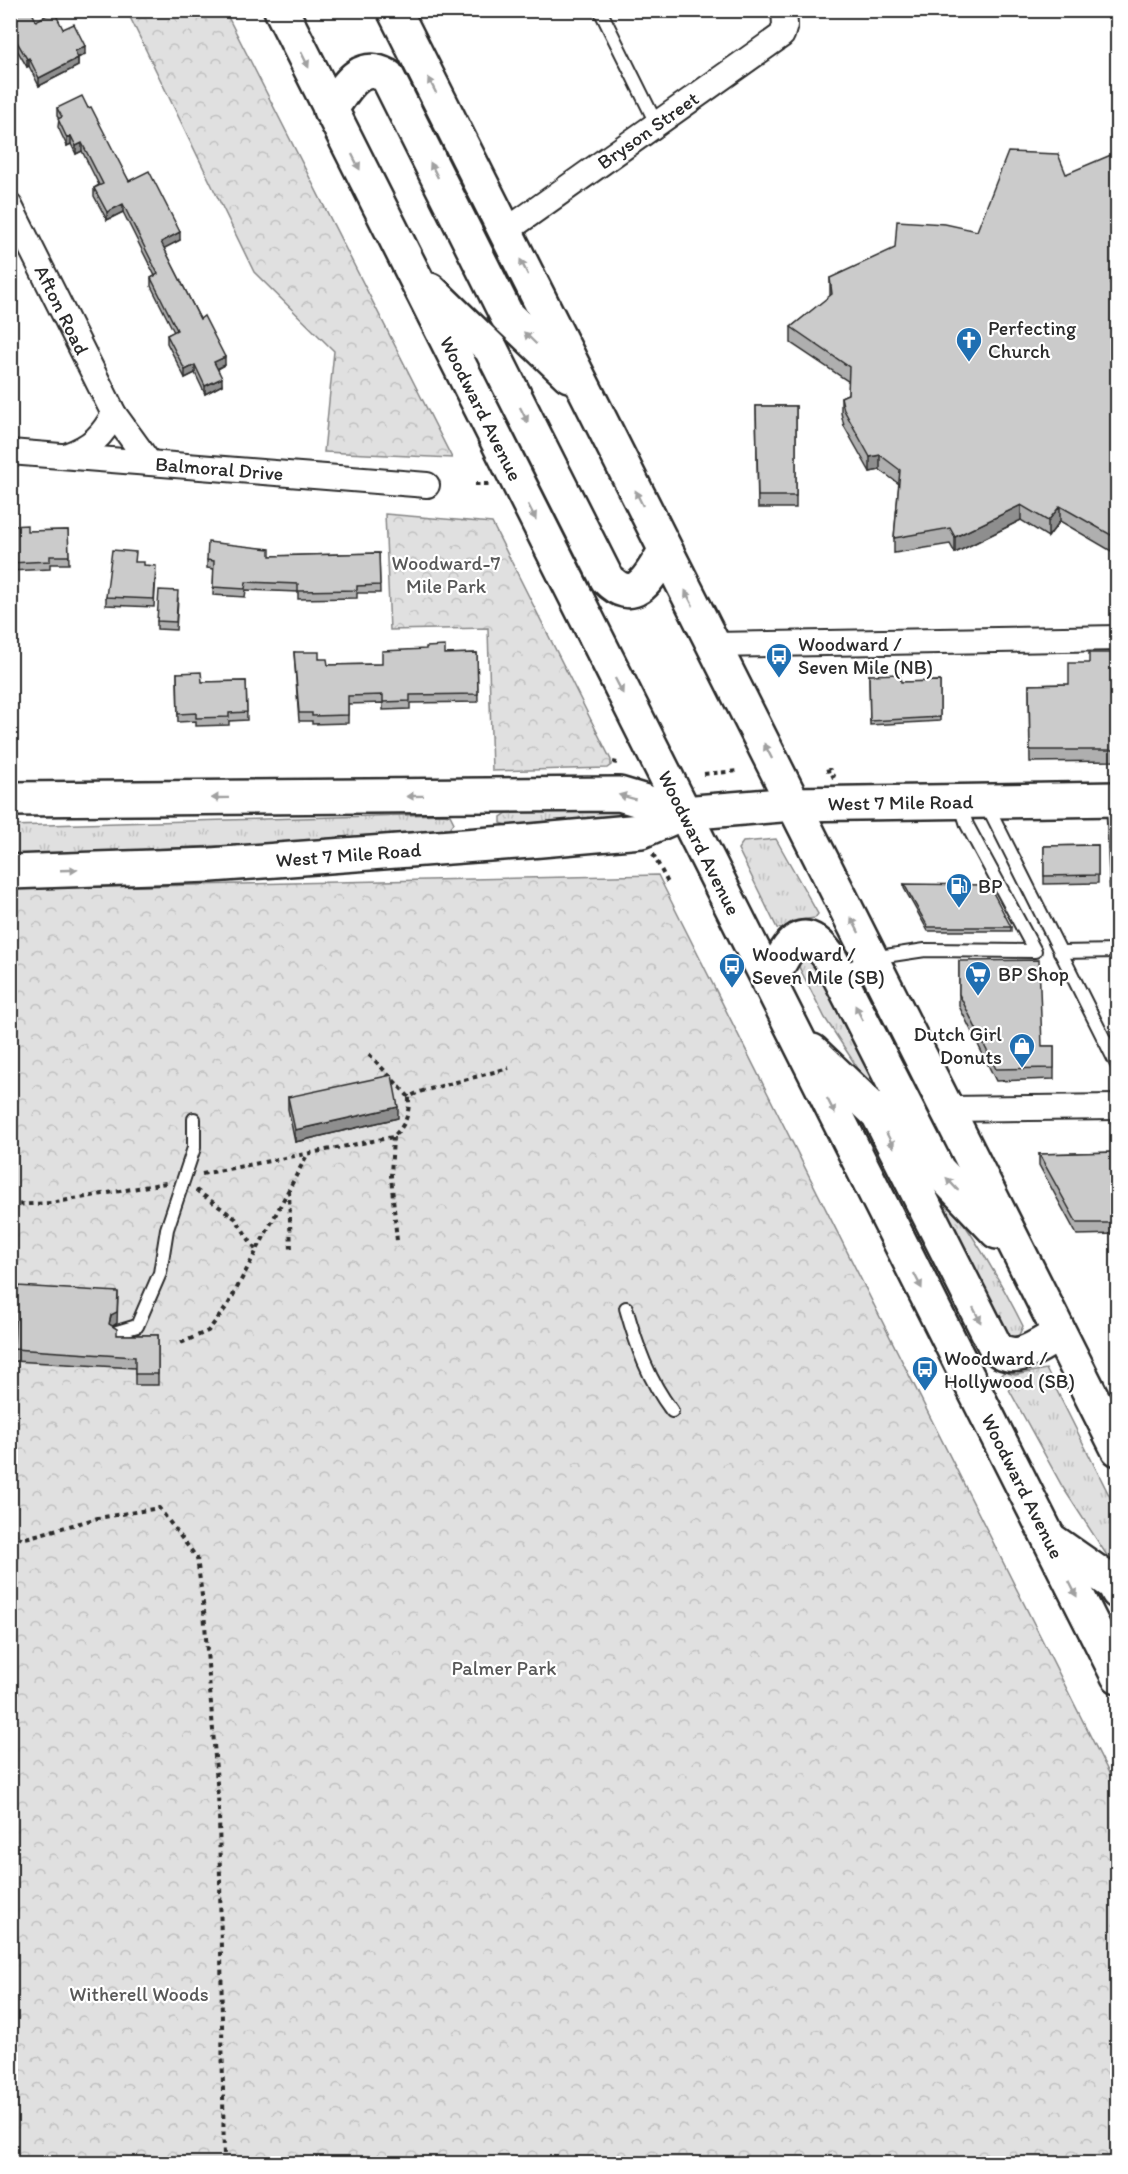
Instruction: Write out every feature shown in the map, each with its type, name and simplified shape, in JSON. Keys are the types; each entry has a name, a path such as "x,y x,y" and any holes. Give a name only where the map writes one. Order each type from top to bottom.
{"main road":[{"name":"Woodward Avenue","path":"281,10 1118,1676"},
{"path":"394,10 1059,1334 1107,1407 1118,1449"},
{"path":"330,110 356,75 366,69 377,70 387,76 507,316 587,393"},
{"path":"412,272 491,349 607,579 617,589 630,591 642,585 665,550"},
{"name":"West 7 Mile Road","path":"10,799 619,794 683,813"},
{"path":"473,796 484,844"},
{"name":"West 7 Mile Road","path":"10,872 211,866 641,831 683,813 793,804 1115,799"},
{"path":"769,983 795,940 807,938 819,942 838,973 938,1170 1020,1257"},
{"path":"796,1035 878,1114 996,1348 1010,1356 1018,1355 1059,1334"},
{"path":"1047,1537 1114,1584 1118,1592"}],"street":[{"name":"Bryson Street","path":"506,231 782,35 785,18"},
{"name":"Afton Road","path":"10,206 114,414 148,461"},
{"path":"66,456 90,447 103,434 114,414"},
{"name":"Balmoral Drive","path":"10,453 148,461 427,485"},
{"path":"713,645 1118,639"},
{"path":"948,1109 1118,1107"}],"lane":[{"path":"600,10 657,125"},
{"path":"1115,799 1118,915"},
{"path":"972,801 1060,952 1118,1067"},
{"path":"838,973 872,958 925,950 1035,951 966,825 972,801"},
{"path":"1060,952 1118,951"},
{"path":"117,1332 137,1326 160,1274 166,1229 194,1148 194,1119"},
{"path":"626,1308 640,1357 655,1388 672,1411"}],"path":[{"path":"704,774 739,771"},
{"path":"650,846 668,883"},
{"path":"10,1205 51,1203 183,1180 205,1173 393,1137 405,1125 409,1114 409,1097 369,1054"},
{"path":"409,1097 419,1092 509,1068"},
{"path":"393,1137 391,1176 397,1241"},
{"path":"181,1342 208,1331 228,1305 307,1154"},
{"path":"183,1180 236,1219 257,1252"},
{"path":"289,1190 291,1251"},
{"path":"10,1532 22,1539 98,1518 159,1508 197,1558 219,1810 224,2163"}],"green space":[{"path":"127,11 225,11 452,458 324,452 334,351 254,272"},
{"name":"Woodward-7 Mile Park","path":"385,514 492,523 611,760 611,765 607,768 492,771 488,628 390,630"},
{"path":"621,810 623,815 507,825 501,823 501,817 507,813"},
{"path":"450,815 454,823 449,829 257,844 11,856 10,826"},
{"path":"776,839 818,914 815,918 793,921 782,929 777,928 738,849 743,842"},
{"name":"Palmer Park","path":"658,875 1117,1789 1117,2163 11,2163 10,889"},
{"path":"808,951 947,1199 978,1245 1006,1293 1023,1326 1019,1335 1008,1339 870,1087 825,1018 797,963"},
{"path":"1046,1369 1117,1511 1117,1571 1062,1486 1001,1375 1004,1372 1015,1375"}],"building":[{"path":"10,10 31,10 36,21 54,11 63,29 74,24 85,46 75,51 78,58 39,78 10,30"},
{"path":"82,96 88,108 91,107 129,181 149,171 180,232 161,242 200,319 204,316 225,357 214,362 222,378 205,386 195,365 185,370 167,335 177,330 151,278 158,274 123,204 107,212 94,188 103,184 82,143 76,146 71,136 67,138 58,119 62,117 57,108"},
{"name":"Perfecting Church","path":"1008,152 1058,154 1066,174 1118,152 1118,280 1110,283 1118,299 1118,539 1060,506 1048,521 1021,505 955,537 950,528 894,538 900,470 880,455 870,457 844,410 841,397 848,394 849,367 791,327 832,294 830,278 895,248 897,221 945,224 977,231"},
{"path":"756,406 796,406 796,496 758,496"},
{"path":"27,525 27,531 68,530 69,556 50,556 50,561 10,563 10,526"},
{"path":"208,542 270,549 270,556 379,553 380,585 357,586 357,590 298,591 298,584 246,582 245,589 213,587 214,561 207,560"},
{"path":"112,550 136,552 135,562 156,566 154,599 106,597"},
{"path":"159,590 178,591 176,622 157,621"},
{"path":"445,646 445,654 477,653 478,694 410,695 410,701 383,702 383,695 348,696 348,715 312,716 312,713 299,713 294,652 319,652 319,659 327,659 328,665 382,664 382,651"},
{"path":"1089,653 1118,653 1118,750 1030,750 1029,685 1069,684 1069,663 1089,663"},
{"path":"201,672 202,682 246,681 247,712 229,713 229,717 196,718 196,713 178,714 177,673"},
{"path":"900,674 901,682 940,681 940,717 870,721 869,675"},
{"path":"1098,845 1098,875 1044,876 1044,846"},
{"path":"904,884 989,885 1011,927 928,927"},
{"path":"1039,960 1042,1046 1054,1046 1054,1068 996,1069 959,994 959,961"},
{"path":"392,1075 398,1107 295,1130 288,1097"},
{"path":"1118,1152 1118,1223 1077,1223 1039,1154"},
{"path":"17,1286 118,1292 117,1312 111,1315 109,1324 117,1329 117,1335 158,1335 158,1374 135,1374 135,1357 14,1349"}],"place":[{"name":"Perfecting Church","path":"969,363"},
{"name":"Woodward / Seven Mile (NB)","path":"779,679"},
{"name":"BP","path":"959,909"},
{"name":"Woodward / Seven Mile (SB)","path":"732,989"},
{"name":"BP Shop","path":"978,997"},
{"name":"Dutch Girl Donuts","path":"1022,1069"},
{"name":"Woodward / Hollywood (SB)","path":"925,1392"}],"park label":[{"name":"Witherell Woods","path":"139,1994"}]}
